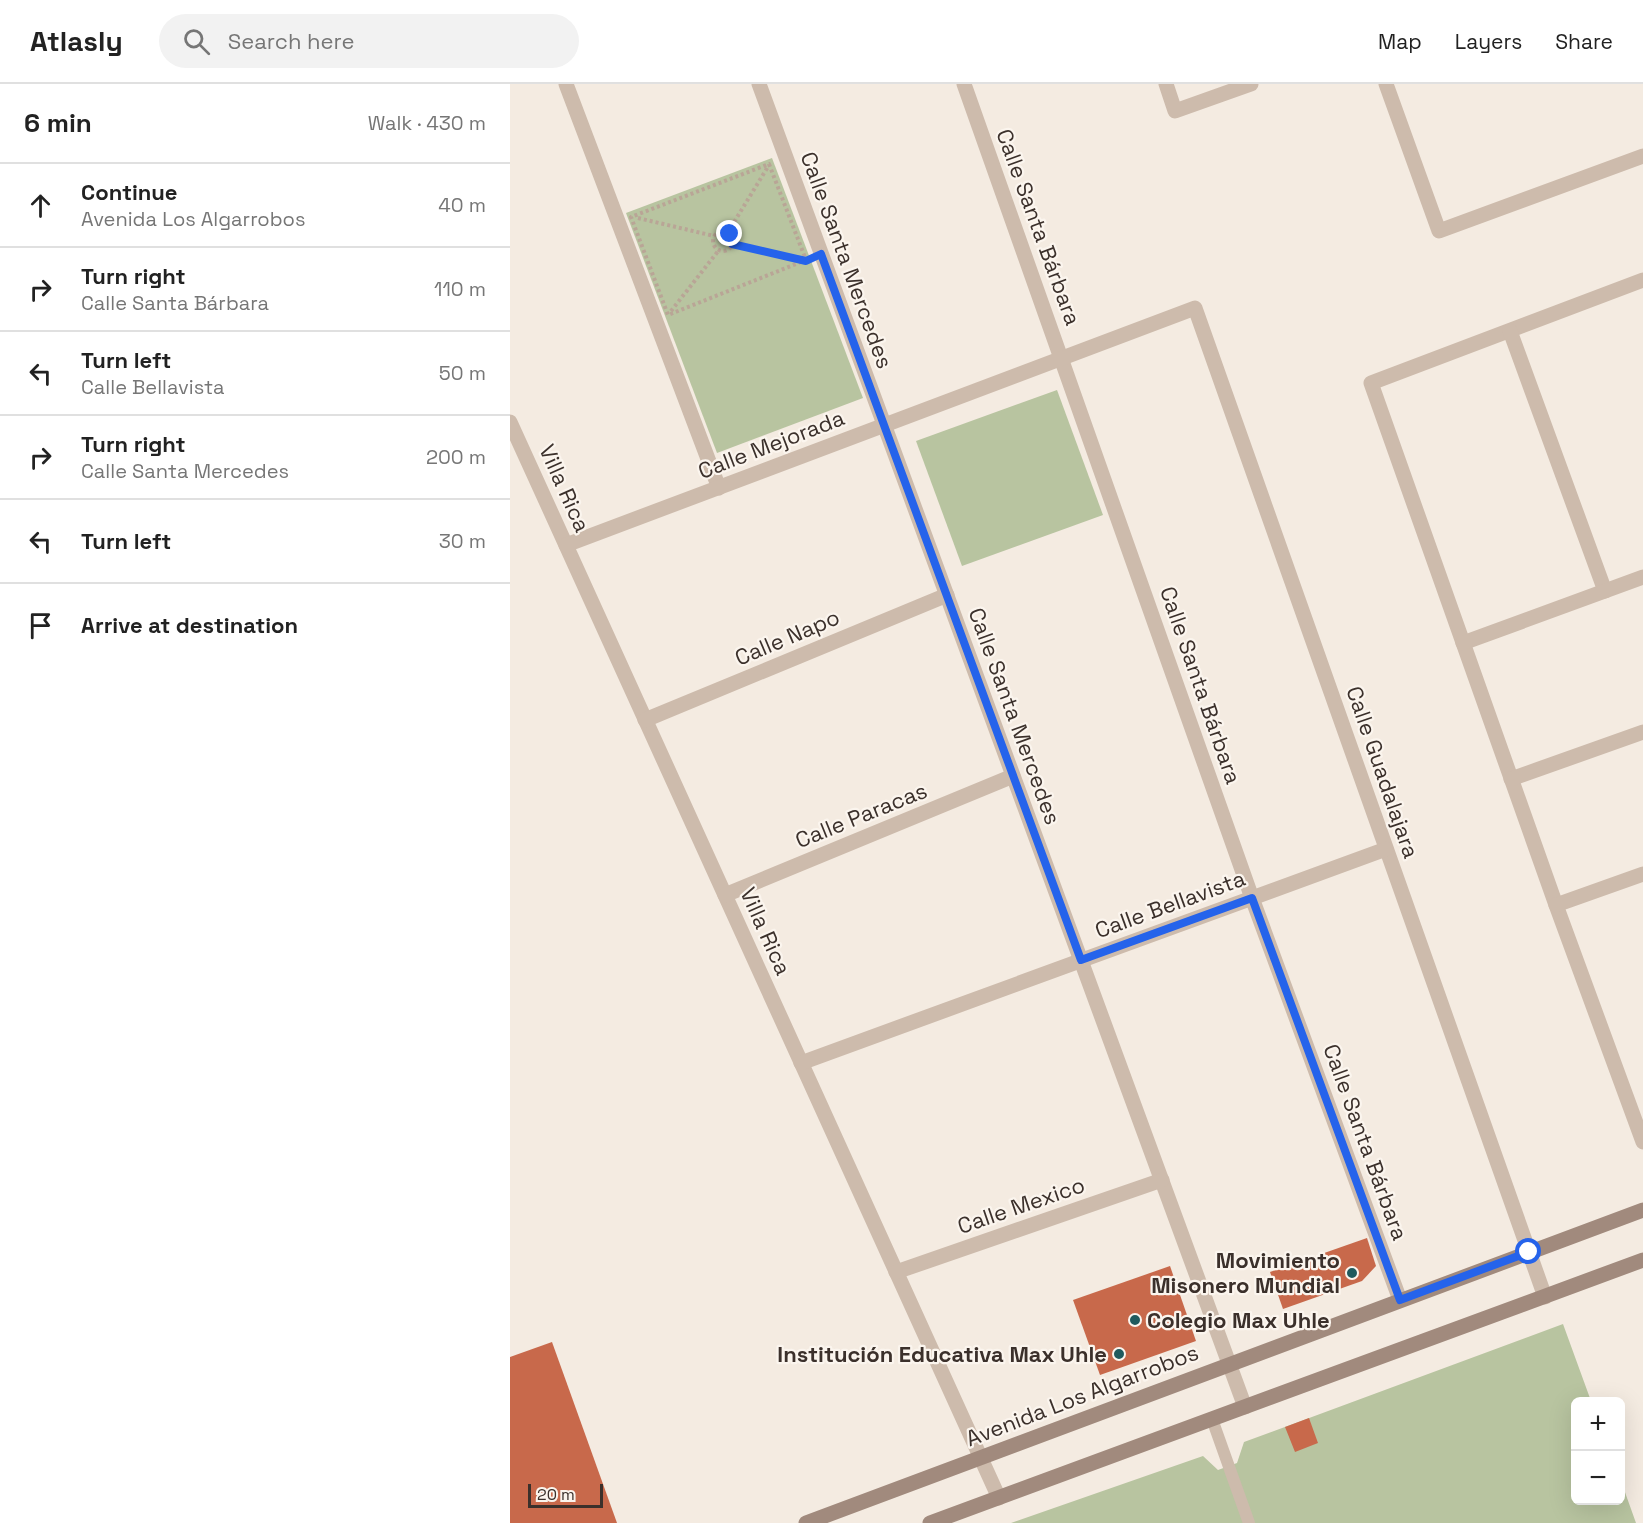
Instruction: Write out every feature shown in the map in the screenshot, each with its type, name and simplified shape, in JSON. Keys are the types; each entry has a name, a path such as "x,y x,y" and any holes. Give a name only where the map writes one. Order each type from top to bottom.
{"street":[{"path":"566,84 624,219 661,317 719,488"},
{"name":"Calle Santa Mercedes","path":"759,84 1245,1407"},
{"name":"Calle Santa Bárbara","path":"964,84 1252,898 1400,1300"},
{"path":"1166,84 1175,111 1251,84"},
{"path":"1386,84 1439,231 1643,156"},
{"path":"1643,280 1371,383 1556,905 1643,1142"},
{"name":"Calle Mejorada","path":"566,546 1195,308"},
{"name":"Calle Guadalajara","path":"1195,308 1545,1297"},
{"path":"1510,331 1605,591"},
{"name":"Villa Rica","path":"510,422 999,1498"},
{"path":"1463,643 1643,577"},
{"name":"Calle Napo","path":"645,720 947,595"},
{"path":"1511,779 1643,732"},
{"name":"Calle Paracas","path":"725,895 1013,776"},
{"name":"Calle Bellavista","path":"801,1063 1386,849"},
{"path":"1556,905 1643,874"},
{"name":"Calle Mexico","path":"896,1272 1162,1180"},
{"name":"Avenida Los Algarrobos","path":"806,1523 1643,1210"},
{"path":"930,1523 1643,1260"}],"lane":[{"path":"1212,1419 1249,1523"}],"path":[{"path":"624,219 786,158"},
{"path":"728,232 769,164"},
{"path":"769,164 806,261"},
{"path":"624,219 714,236 722,231 728,232 732,237 732,244 725,250 719,250 714,245 714,236"},
{"path":"624,219 661,317"},
{"path":"732,244 806,261"},
{"path":"661,317 719,250"},
{"path":"661,317 821,254"}],"green space":[{"path":"772,158 863,398 717,453 626,213"},
{"path":"1057,390 1103,515 962,566 916,441"},
{"path":"1563,1324 1590,1397 1571,1397 1571,1505 1625,1505 1625,1492 1636,1523 1011,1523 1203,1456 1218,1470 1237,1463 1244,1442"}],"building":[{"path":"1367,1238 1376,1266 1362,1281 1283,1309 1270,1272"},
{"name":"Colegio Max Uhle","path":"1170,1266 1196,1341 1100,1375 1073,1300"},
{"path":"552,1342 617,1523 510,1523 510,1357"},
{"path":"1309,1418 1318,1443 1295,1452 1285,1427"}],"place":[{"name":"Movimiento Misonero Mundial","path":"1352,1273"},
{"name":"Colegio Max Uhle","path":"1135,1320"},
{"name":"Institución Educativa Max Uhle","path":"1119,1354"}],"route":[{"path":"730,234 732,244 806,261 821,254 1081,960 1252,898 1400,1300 1529,1252"}]}
